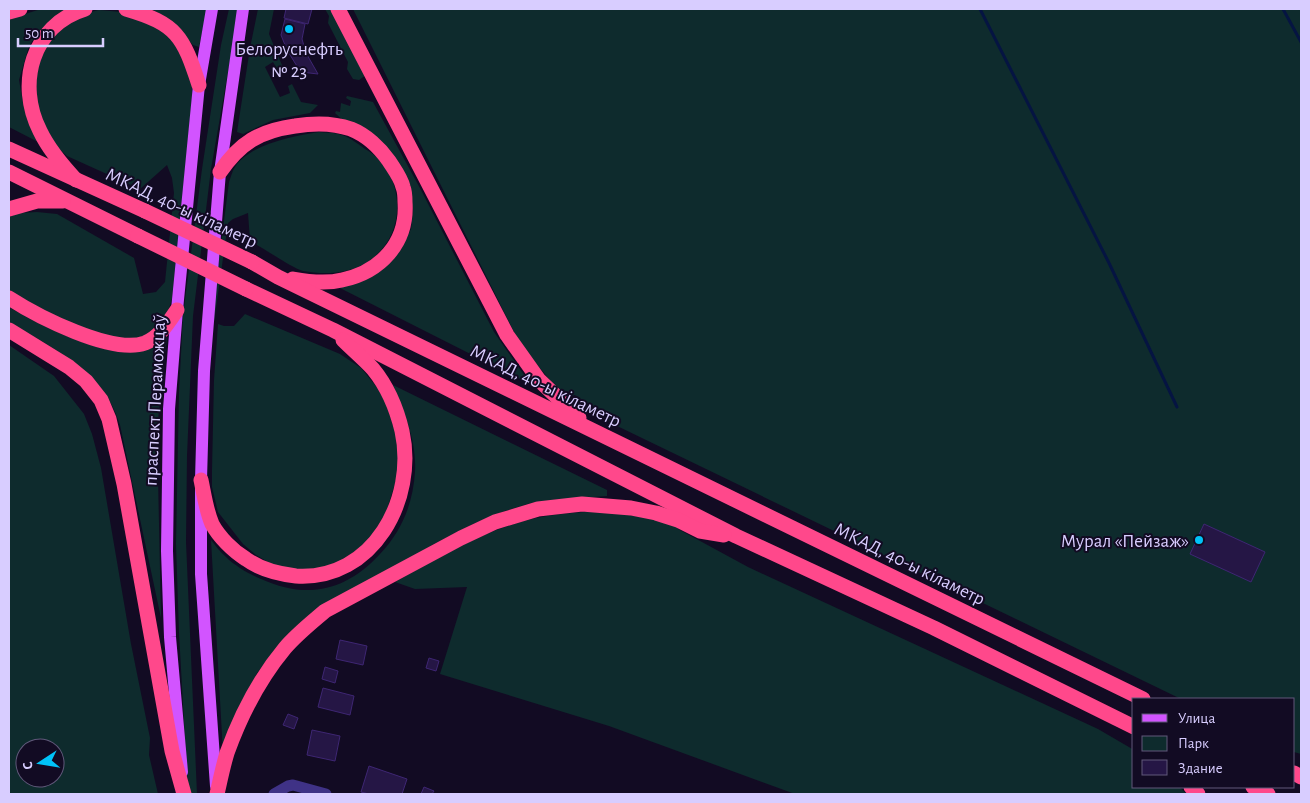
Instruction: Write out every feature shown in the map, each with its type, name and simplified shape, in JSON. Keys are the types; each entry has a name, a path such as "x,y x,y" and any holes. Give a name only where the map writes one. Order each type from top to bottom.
{"highway":[{"path":"9,12 20,9"},
{"path":"76,180 55,157 39,130 32,110 28,80 31,63 46,33 67,16 85,9"},
{"path":"126,9 159,20 170,28 184,45 199,85"},
{"path":"338,9 507,335 539,380 589,428"},
{"path":"220,172 232,155 256,137 291,127 318,124 352,130 366,138 384,153 396,170 404,188 404,224 399,240 389,255 375,267 359,275 342,280 326,282 278,277"},
{"name":"МКАД, 40-ы кіламетр","path":"9,150 145,211 252,262 278,277 1141,698"},
{"path":"9,172 333,330 736,536 934,628 1132,726"},
{"path":"9,209 37,200 70,202"},
{"path":"9,298 28,311 61,325 112,344 126,346 145,342 153,338 166,328 176,310"},
{"path":"9,330 69,367 86,381 100,400 109,419 116,442 124,484 172,750 184,794"},
{"path":"201,480 206,507 213,525 239,555 267,571 301,576 333,571 363,554 376,541 386,528 401,495 406,466 406,452 402,430 385,388 373,370 333,330"},
{"path":"216,794 235,732 262,680 285,648 325,611 461,538 513,516 552,507 582,504 648,511 678,520 700,531 736,536"},
{"path":"1114,717 1132,732"},
{"path":"1255,788 1268,794"}],"main road":[{"name":"праспект Пераможцаў","path":"184,794 170,636 168,551 169,409 176,310 199,85 212,9"},
{"path":"216,794 201,574 204,371 220,172 240,23 244,9"}],"street":[{"path":"274,794 293,785 326,794"}],"green space":[{"path":"41,9 67,9 40,30 29,46 19,80 24,108 40,143 9,127 9,19"},
{"path":"152,9 207,9 199,47 193,45 170,21"},
{"path":"229,9 239,9 211,169 193,316 187,456 186,542 197,794 188,794 176,544 179,392 183,315 202,169 221,45"},
{"path":"258,9 274,9 269,34 284,70 279,72 273,62 265,67 280,97 290,93 288,86 292,84 301,102 318,105 310,113 273,120 243,134 237,132"},
{"path":"325,9 331,9 366,75 359,80 353,79 347,69 348,62 328,23 329,16"},
{"path":"353,9 1301,9 1301,754 1295,752 1295,698 1179,698 613,424 554,385 520,344"},
{"path":"99,10 122,12 148,21 171,36 192,76 192,99 172,299 163,320 153,331 139,338 131,339 116,338 85,330 52,316 9,293 9,217 19,213 57,214 134,258 143,294 156,292 165,282 174,193 172,178 167,165 140,189 67,156 55,145 37,111 35,65 55,32 86,13"},
{"path":"347,96 373,102 421,190 494,332 524,375 522,380 336,286 401,249 411,229 413,208 406,178 335,113 336,111 340,112 341,103 350,106 351,101 346,98"},
{"path":"319,132 336,133 349,138 373,154 385,166 391,178 397,204 396,217 388,241 380,252 369,261 354,269 329,273 303,271 250,241 248,213 233,219 228,223 214,322 211,321 229,182 234,169 251,152 273,142"},
{"path":"9,307 69,337 103,349 132,352 141,350 167,337 157,429 161,618 120,425 112,406 100,387 77,365 50,346 9,322"},
{"path":"245,314 340,354 361,368 384,396 403,458 379,535 330,568 292,570 273,565 256,555 243,544 218,512 212,487 212,470 214,380 218,324 234,326"},
{"path":"9,345 54,376 84,414 92,434 101,468 131,644 150,738 149,755 158,794 9,794"},
{"path":"393,385 607,490 607,496 531,503 473,524 432,545 279,645 257,673 238,712 223,753 211,540 224,555 242,570 256,577 294,589 310,590 340,584 367,567 388,545 400,526 409,506 414,483 415,460 412,438"},
{"path":"609,511 676,524 678,529 748,567 1098,729 1132,749 1132,788 1180,788 1187,794 795,794 609,726 440,674 467,587 415,589 395,582 466,543 496,530 523,521 572,513"}],"building":[{"path":"286,9 312,9 308,24 284,18"},
{"path":"285,19 305,24 302,39 306,53 318,74 301,72 287,50 281,35"},
{"path":"1204,524 1265,552 1251,582 1190,554"},
{"path":"340,640 367,646 363,665 336,659"},
{"path":"429,658 439,661 436,671 426,668"},
{"path":"325,667 338,671 335,683 322,679"},
{"path":"323,688 354,696 350,715 318,707"},
{"path":"288,714 298,718 294,729 283,725"},
{"path":"312,730 340,736 335,761 307,755"},
{"path":"369,766 407,779 402,794 369,794 361,792"},
{"path":"424,787 434,791 432,794 421,794"}],"waterway":[{"path":"980,9 1109,263 1177,407"},
{"path":"1283,9 1301,42"}],"place":[{"name":"Белоруснефть № 23","path":"289,29"},
{"name":"Мурал «Пейзаж»","path":"1199,540"}]}
